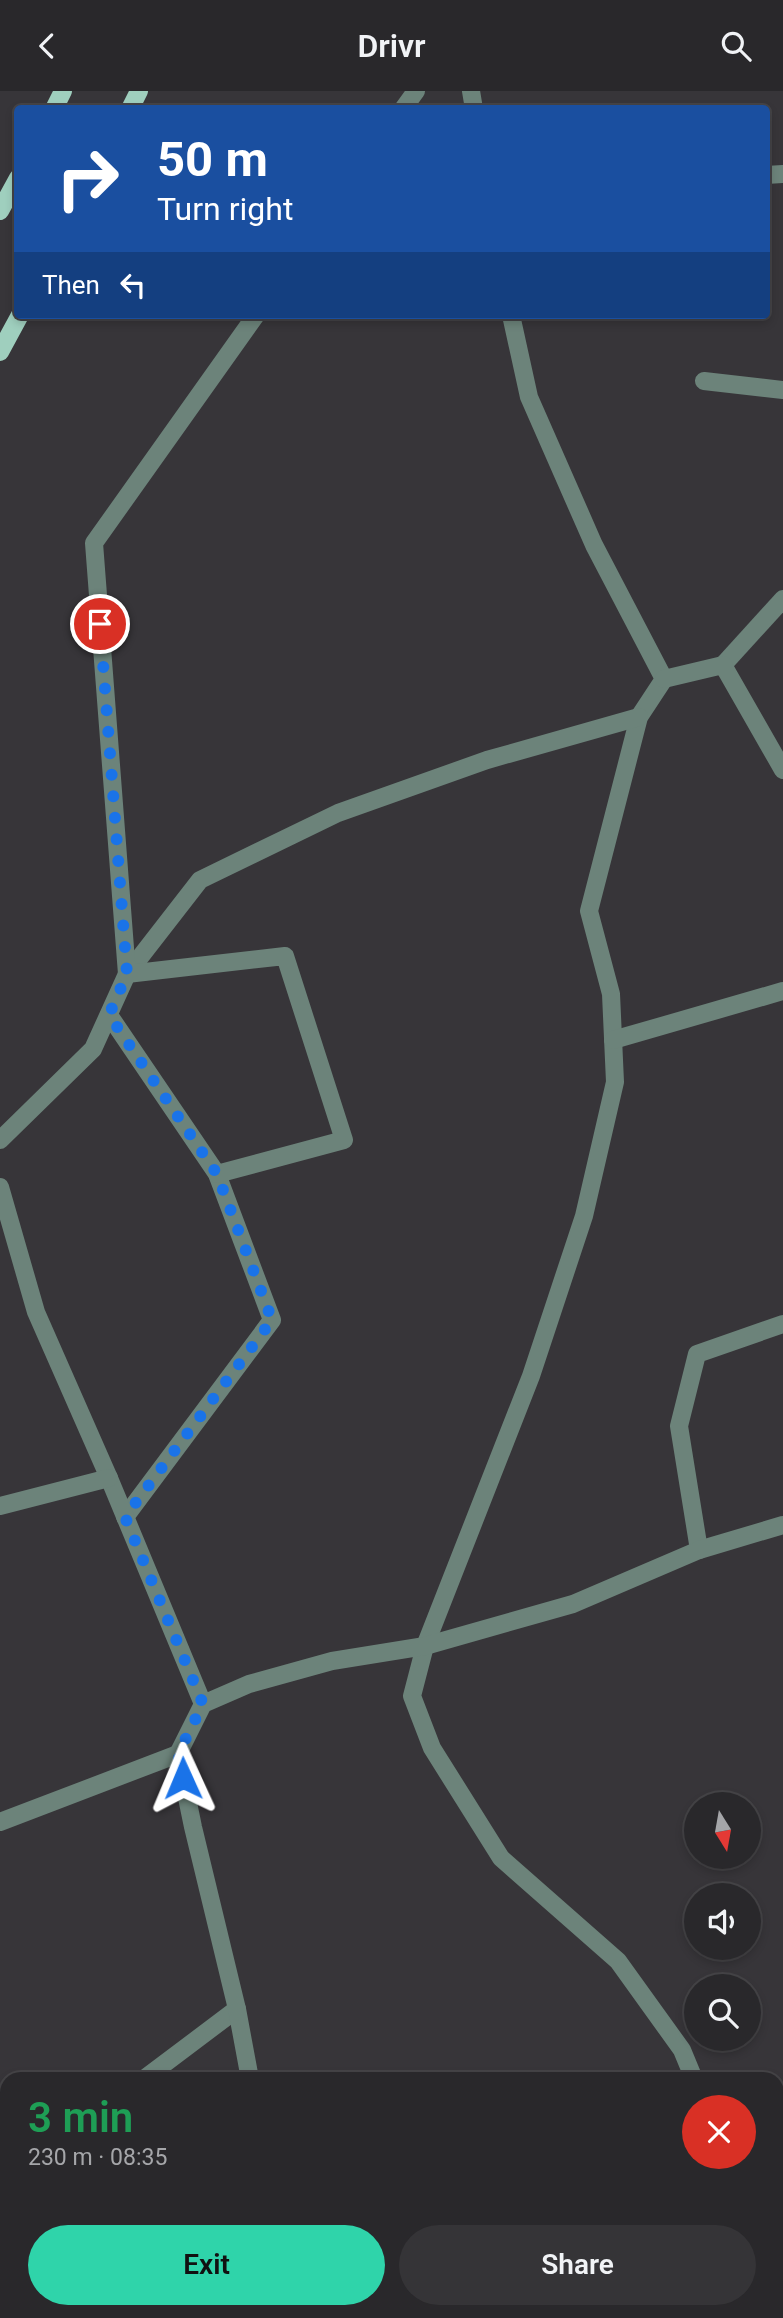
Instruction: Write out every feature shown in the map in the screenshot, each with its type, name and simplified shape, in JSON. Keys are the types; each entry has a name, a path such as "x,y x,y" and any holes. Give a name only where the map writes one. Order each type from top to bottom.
{"main road":[{"path":"0,211 14,185"},
{"path":"0,352 18,319"}],"street":[{"path":"127,974 94,543 253,319"},
{"path":"513,319 529,397 594,545 664,679"},
{"path":"704,381 783,390"},
{"path":"691,2072 682,2050 618,1961 501,1858 432,1748 412,1696 425,1646 531,1376 583,1216 615,1083 611,994 589,911 639,717 664,679 723,665 783,599"},
{"path":"723,665 783,770"},
{"path":"0,1140 93,1049 127,974 201,880 338,813 487,760 639,717"},
{"path":"127,974 285,956 344,1140 217,1174"},
{"path":"613,1040 783,991"},
{"path":"109,1015 217,1174 272,1320 125,1517"},
{"path":"0,1187 36,1312 110,1478 203,1704"},
{"path":"699,1550 679,1426 697,1354 783,1324"},
{"path":"0,1506 110,1478"},
{"path":"249,2072 178,1754 203,1704 249,1684 332,1661 425,1646 573,1604 699,1550 783,1525"},
{"path":"0,1822 178,1754"},
{"path":"153,2072 237,2010"}],"route":[{"path":"100,624 127,974 109,1015 217,1174 272,1320 125,1517 203,1704 178,1754 183,1778"}]}
